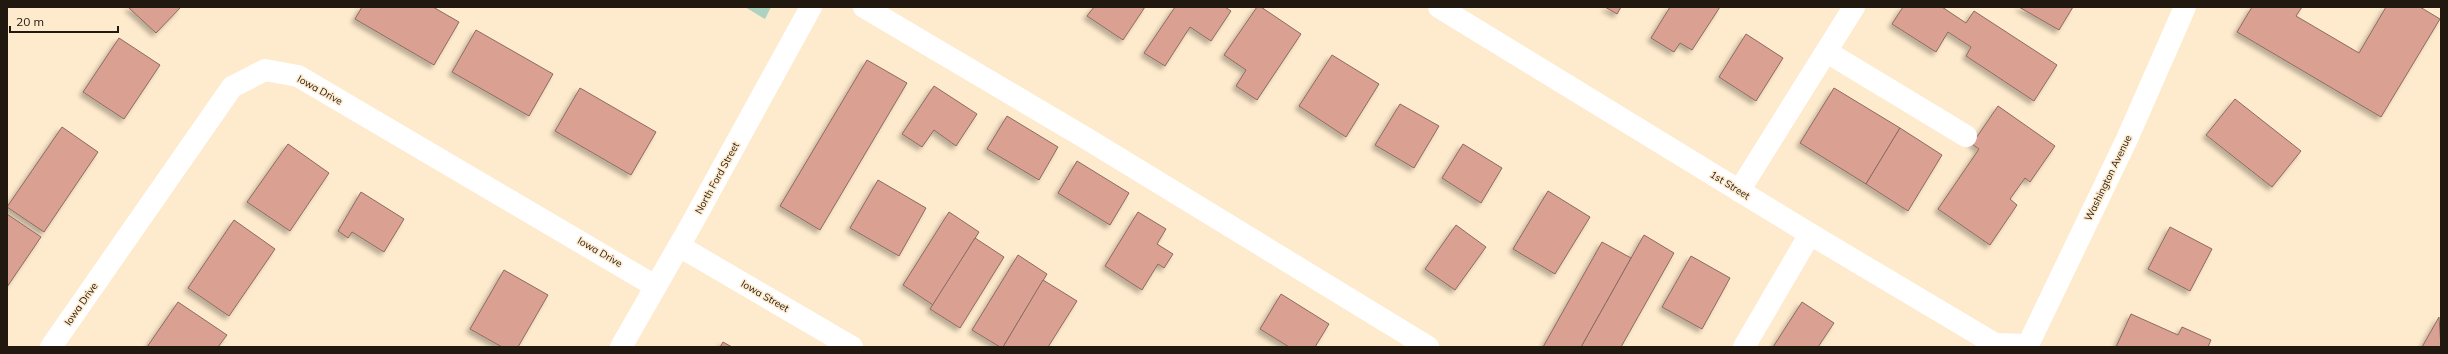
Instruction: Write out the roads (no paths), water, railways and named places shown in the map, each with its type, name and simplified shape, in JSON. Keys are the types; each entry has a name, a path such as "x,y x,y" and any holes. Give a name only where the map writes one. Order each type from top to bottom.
{"street":[{"name":"North Ford Street","path":"621,347 679,246 811,7"},
{"path":"864,7 1089,140 1428,347"},
{"name":"1st Street","path":"1439,7 1739,191 1995,344 2027,346"},
{"path":"1739,191 1854,7"},
{"name":"Washington Avenue","path":"2027,346 2127,139 2185,7"},
{"path":"1827,52 1966,136"},
{"name":"Iowa Drive","path":"51,347 232,87 265,70 298,76 655,286"},
{"path":"1744,347 1810,234"},
{"name":"Iowa Street","path":"679,246 852,347"}]}
